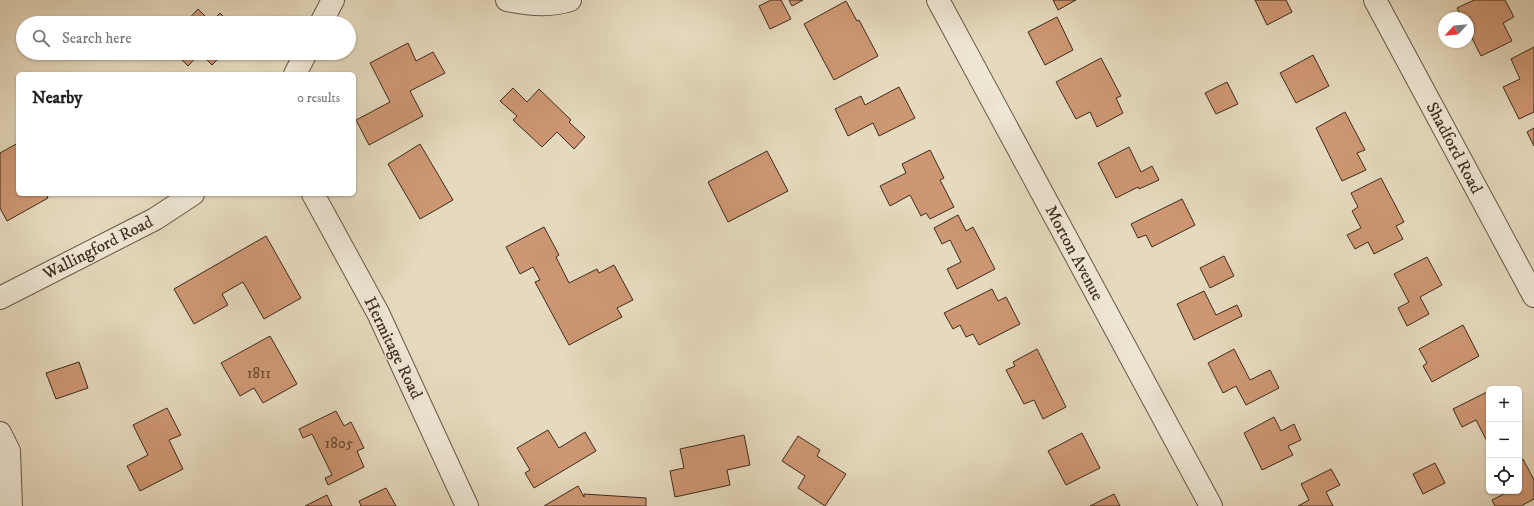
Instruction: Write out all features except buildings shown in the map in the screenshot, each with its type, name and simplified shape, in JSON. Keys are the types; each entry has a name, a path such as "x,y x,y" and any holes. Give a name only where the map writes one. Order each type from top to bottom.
{"street":[{"path":"325,16 333,0"},
{"path":"506,0 525,4 562,2 570,0"},
{"name":"Morton Avenue","path":"938,0 1211,506"},
{"name":"Shadford Road","path":"1375,0 1534,296"},
{"path":"296,72 302,60"},
{"name":"Wallingford Road","path":"0,298 155,219 190,196"},
{"name":"Hermitage Road","path":"314,196 378,313 467,506"},
{"path":"0,433 9,451 11,506"}]}
